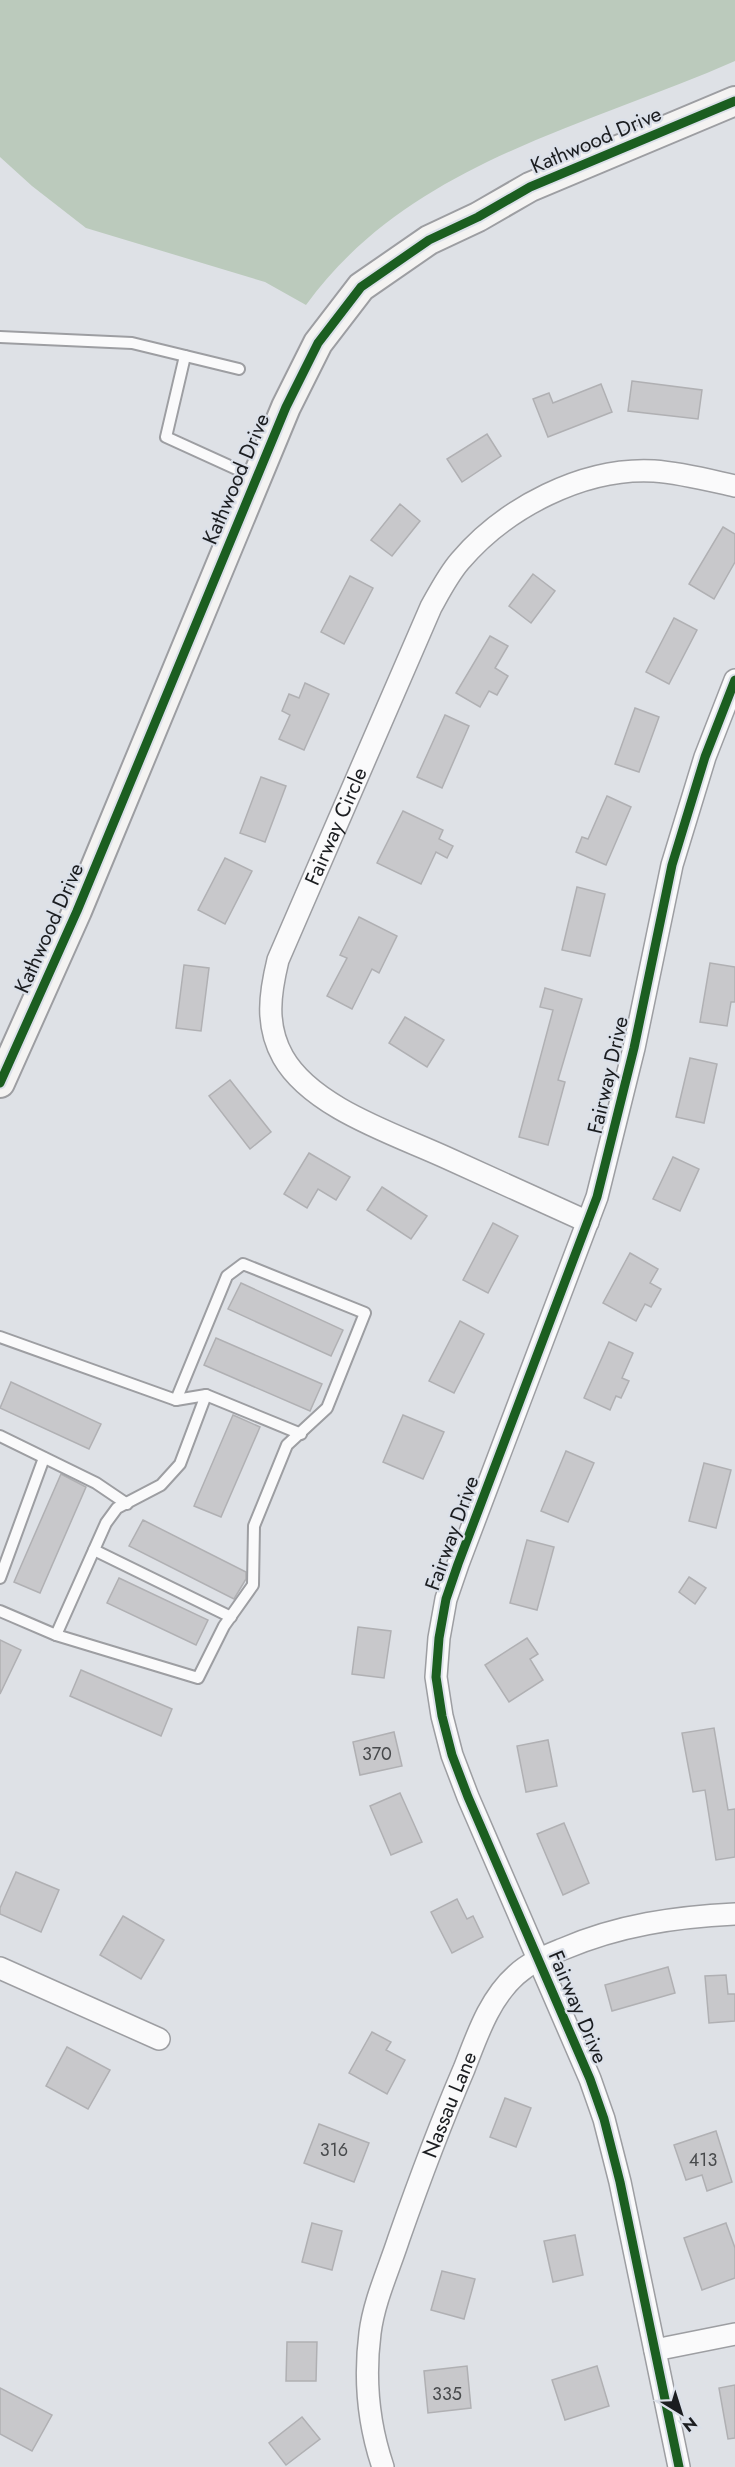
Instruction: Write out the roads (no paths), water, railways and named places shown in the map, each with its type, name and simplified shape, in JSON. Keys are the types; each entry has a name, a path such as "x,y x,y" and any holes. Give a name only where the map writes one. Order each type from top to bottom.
{"street":[{"name":"Kathwood Drive","path":"0,1083 76,911 286,407 318,343 361,287 429,240 478,217 530,187 735,101"},
{"name":"Fairway Circle","path":"588,1222 352,1115 313,1090 283,1058 274,1037 270,1009 272,987 283,949 431,608 459,561 500,524 552,493 586,480 619,473 652,471 693,476 735,486"},
{"name":"Fairway Drive","path":"679,2467 621,2182 604,2119 452,1755 442,1716 436,1677 446,1599 588,1222 602,1176 634,1048 672,865 705,757 735,680"},
{"name":"Nassau Lane","path":"383,2467 372,2430 367,2390 370,2330 379,2298 439,2129 491,2006 515,1976 539,1959 612,1931 683,1917 735,1914"},
{"path":"0,1968 159,2039"},
{"path":"655,2350 735,2334"}],"lane":[{"path":"0,337 132,343 239,369"},
{"path":"185,356 166,437 256,478"},
{"path":"0,1611 56,1635 198,1678 231,1617 253,1585 254,1526 287,1445 327,1408 365,1313 243,1264 227,1276 176,1400"},
{"path":"0,1336 176,1400 206,1395 301,1434"},
{"path":"56,1635 105,1523 117,1508 161,1485 180,1464 206,1395"},
{"path":"0,1436 96,1483 127,1504"},
{"path":"0,1578 44,1458"},
{"path":"94,1550 231,1617"}]}
